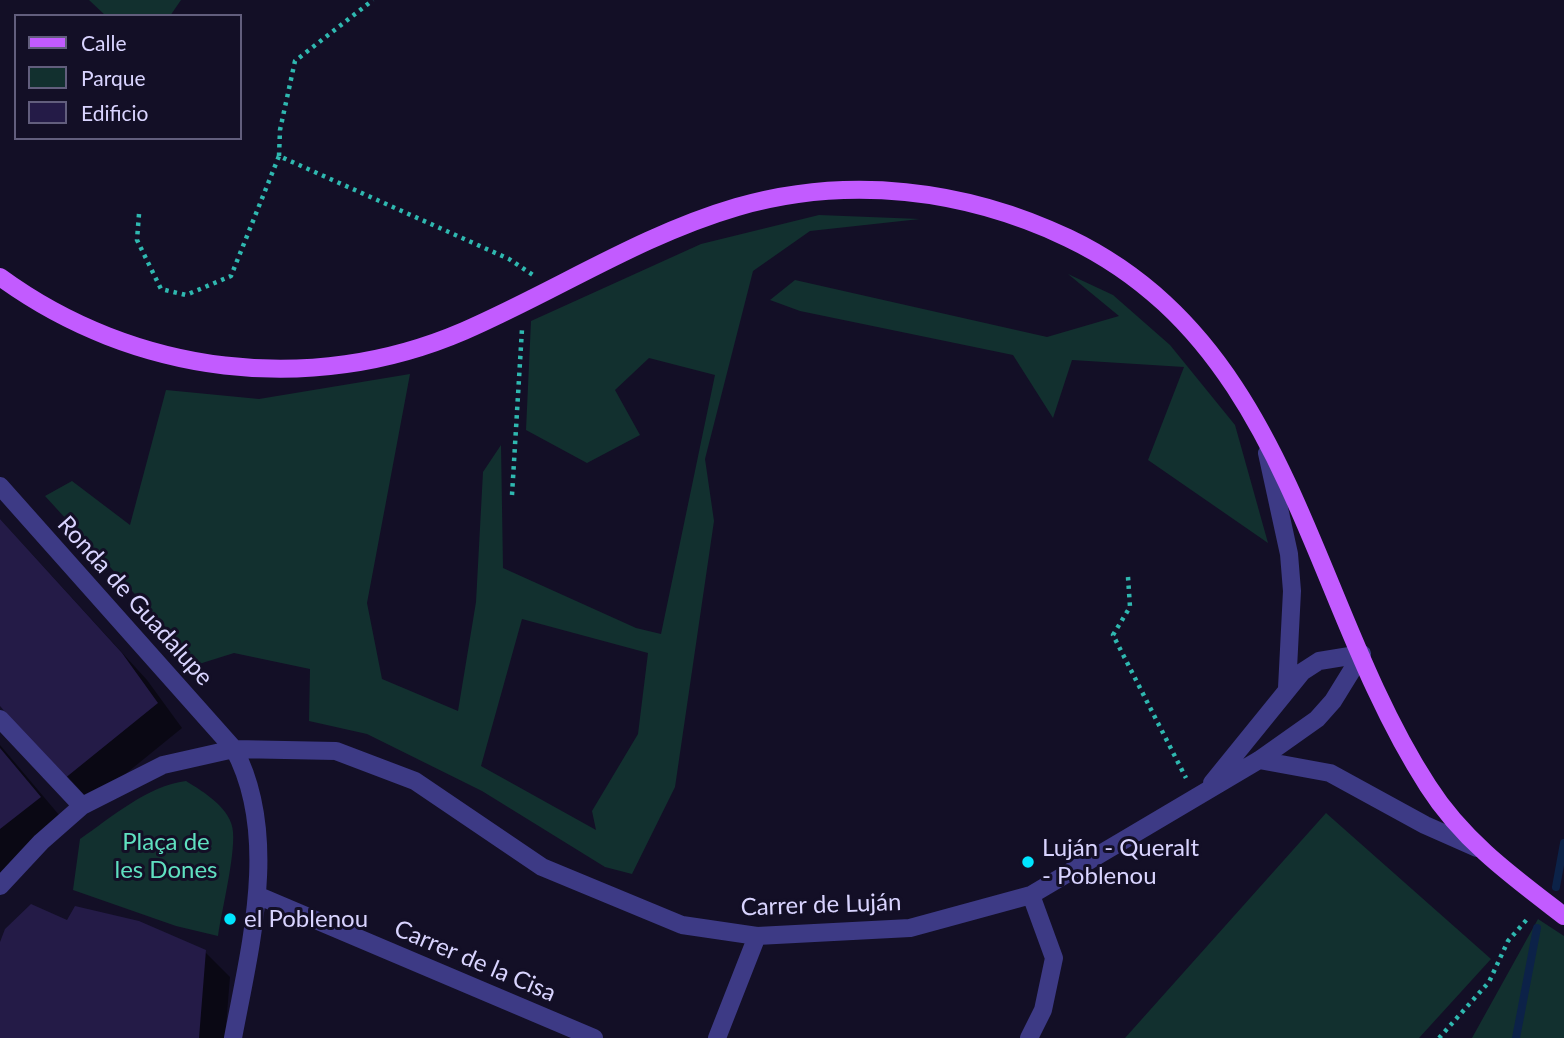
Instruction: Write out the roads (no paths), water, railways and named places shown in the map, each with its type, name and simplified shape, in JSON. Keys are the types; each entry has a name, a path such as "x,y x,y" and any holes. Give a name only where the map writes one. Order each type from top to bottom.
{"main road":[{"path":"0,277 27,297 83,327 144,351 224,367 268,370 312,368 406,350 458,334 554,289 626,251 740,206 778,198 867,190 949,197 985,206 1063,236 1129,276 1178,318 1231,381 1261,428 1306,521 1362,654 1409,755 1447,814 1477,848 1564,916"}],"street":[{"path":"1261,428 1289,554 1292,591 1287,688"},
{"name":"Ronda de Guadalupe","path":"0,486 233,749 248,776 259,897 233,1038"},
{"path":"1202,791 1302,672 1319,661 1362,654"},
{"name":"Carrer de Luján","path":"0,886 41,842 82,806 163,765 233,749 336,751 415,781 542,867 682,925 757,936 909,928 1031,895 1202,791 1259,760 1317,719 1333,701 1362,654"},
{"path":"0,719 82,806"},
{"path":"1259,760 1330,773 1425,825 1477,848"},
{"path":"1029,1038 1043,1010 1054,958 1031,895"},
{"name":"Carrer de la Cisa","path":"259,897 594,1038"},
{"path":"717,1038 757,936"}],"waterway":[{"path":"1556,887 1564,843"},
{"path":"1516,1038 1537,928"}],"place":[{"name":"Luján - Queralt - Poblenou","path":"1028,862"},
{"name":"el Poblenou","path":"230,919"}],"park label":[{"name":"Plaça de les Dones","path":"166,856"}]}
